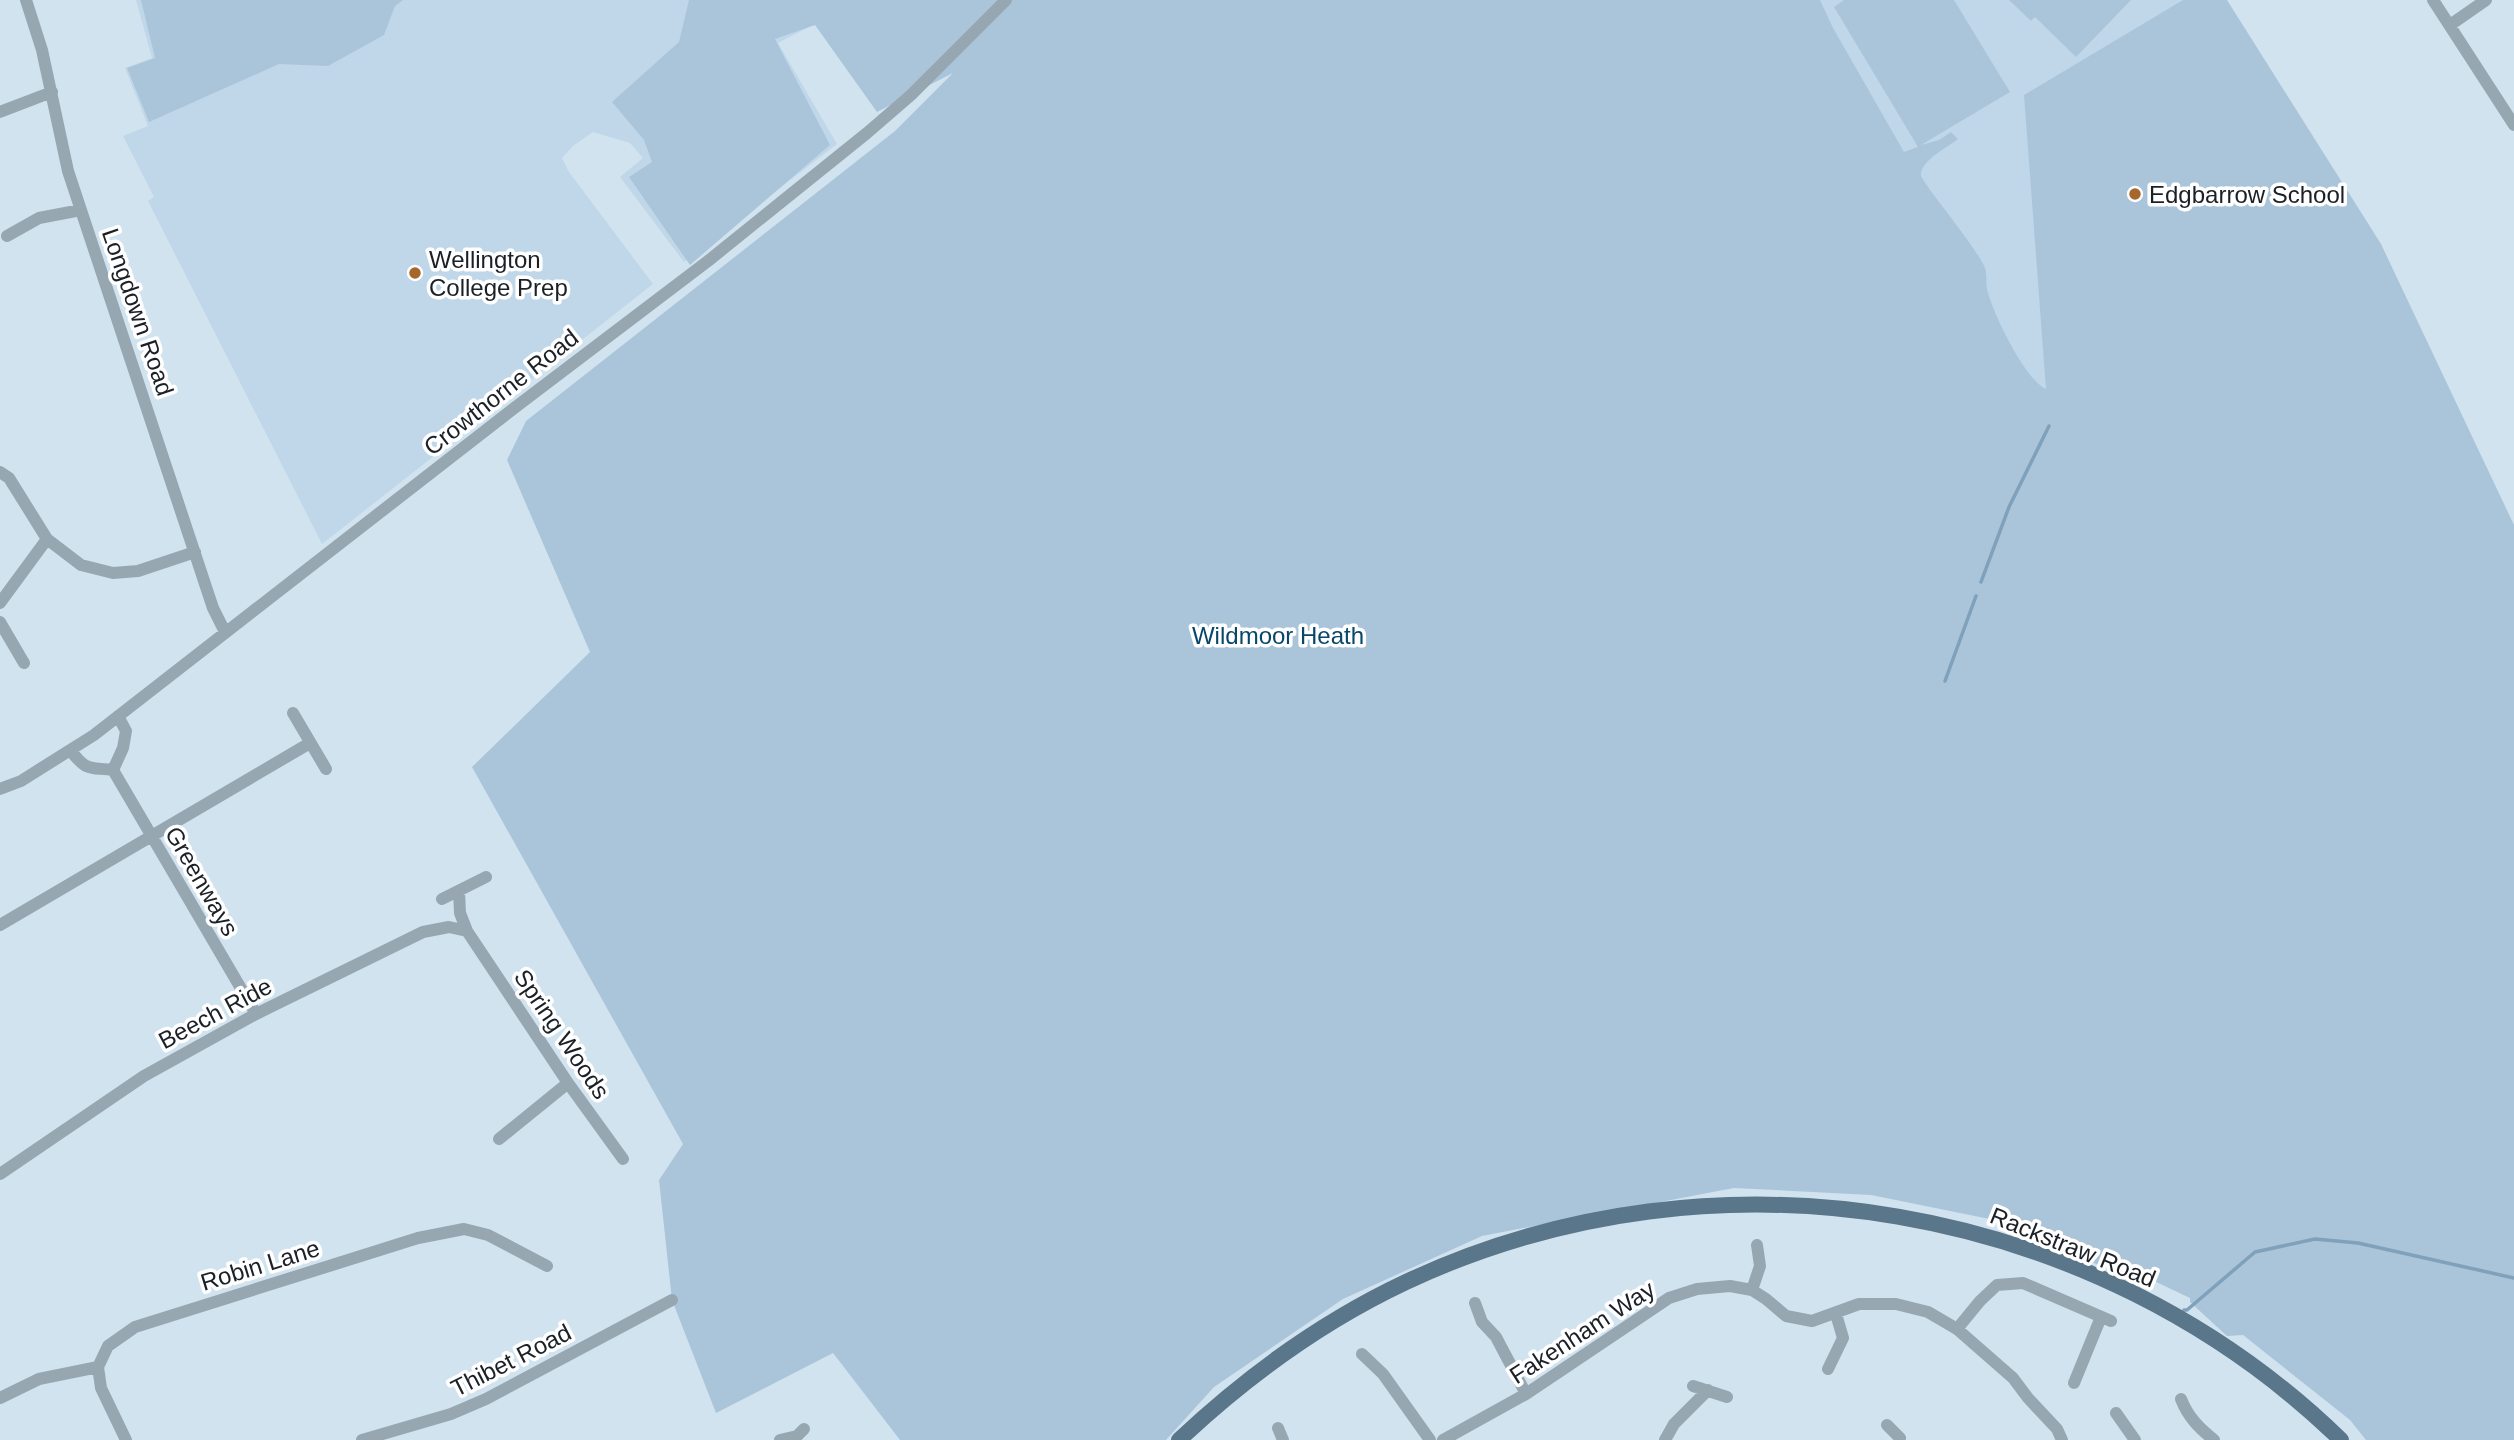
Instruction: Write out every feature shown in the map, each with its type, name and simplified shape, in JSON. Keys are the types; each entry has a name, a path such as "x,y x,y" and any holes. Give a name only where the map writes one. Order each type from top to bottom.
{"main road":[{"name":"Rackstraw Road","path":"1179,1440 1247,1381 1299,1342 1373,1298 1452,1262 1526,1236 1595,1220 1690,1207 1756,1205 1840,1208 1919,1220 1989,1236 2067,1264 2111,1282 2185,1320 2276,1383 2341,1440"}],"street":[{"name":"Longdown Road","path":"26,0 52,92 68,170 213,608 225,632"},
{"name":"Crowthorne Road","path":"0,789 21,781 71,751 118,716 708,261 867,134 911,95 1006,0"},
{"path":"2434,0 2514,125"},
{"path":"2450,25 2486,0"},
{"path":"0,111 52,92"},
{"path":"7,236 39,218 81,210"},
{"path":"0,472 9,478 47,539 81,565 113,573 138,571 195,552"},
{"path":"0,603 47,539"},
{"path":"0,622 24,663"},
{"path":"293,713 326,769"},
{"path":"71,751 89,768 113,770 123,748 126,731 118,716"},
{"path":"0,925 310,743"},
{"name":"Greenways","path":"113,770 256,1014"},
{"path":"442,900 486,877"},
{"name":"Spring Woods","path":"459,891 460,913 467,931 568,1083 623,1159"},
{"path":"449,927 460,913"},
{"name":"Beech Ride","path":"0,1174 144,1076 256,1014 424,932 449,927 467,931"},
{"path":"499,1139 568,1083"},
{"name":"Robin Lane","path":"98,1367 108,1346 135,1326 418,1238 464,1229 488,1235 547,1266"},
{"path":"1757,1245 1760,1266 1752,1290 1786,1316 1812,1321 1859,1304 1896,1304 1928,1312 1957,1329 2013,1378 2057,1429 2062,1440"},
{"path":"1957,1329 1997,1285 2024,1283 2106,1319 2074,1383"},
{"name":"Fakenham Way","path":"1443,1440 1526,1394 1669,1298 1697,1289 1730,1286 1752,1290"},
{"name":"Thibet Road","path":"362,1440 451,1414 486,1399 672,1300"},
{"path":"1475,1303 1482,1322 1496,1337 1526,1394"},
{"path":"1828,1369 1843,1338 1836,1314"},
{"path":"1362,1354 1395,1391 1430,1440"},
{"path":"0,1398 39,1379 98,1367 101,1388 126,1440"},
{"path":"1693,1386 1727,1397"},
{"path":"1665,1440 1674,1424 1708,1390"},
{"path":"2181,1399 2185,1410 2199,1429 2214,1440"},
{"path":"2116,1413 2135,1440"},
{"path":"1887,1425 1900,1439"},
{"path":"780,1440 797,1436 804,1429"}],"shaded area":[{"name":"Wellington College Prep","path":"136,0 797,0 809,27 778,43 837,144 684,262 620,177 643,158 630,143 593,132 573,146 562,158 569,172 653,284 322,544 148,201 154,197 123,136 148,126 125,68 152,58"},
{"name":"Edgbarrow School","path":"1813,0 2227,0 2048,424"}],"green space":[{"path":"141,0 403,0 395,6 384,35 328,66 279,64 149,122 127,68 155,58"},
{"name":"Wildmoor Heath","path":"689,0 1820,0 1833,28 1904,152 1918,147 1834,7 1844,0 1954,0 2010,92 1921,145 1939,140 1951,132 1958,139 1930,159 1921,175 1980,258 1986,270 1990,300 2002,328 2029,373 2046,389 2024,95 2183,0 2227,0 2381,244 2514,525 2514,1440 2366,1440 2350,1420 2243,1335 2227,1336 2190,1302 2190,1298 2116,1263 2098,1265 2057,1243 2060,1238 2044,1230 1871,1195 1734,1188 1482,1236 1343,1299 1214,1387 1166,1440 900,1440 833,1353 716,1413 672,1300 659,1180 683,1144 472,767 590,652 507,460 526,421 895,131 953,73 877,112 815,25 775,39 830,145 690,265 629,177 652,162 644,140 612,102 679,42"},
{"path":"2009,0 2131,0 2076,57 2035,17 2031,21"}],"waterway":[{"path":"1981,582 2009,507 2049,426"},
{"path":"1945,681 1976,596"},
{"path":"2184,1310 2255,1252 2315,1239 2358,1243 2514,1278"}],"place":[{"name":"Edgbarrow School","path":"2135,194"},
{"name":"Wellington College Prep","path":"415,273"}]}
